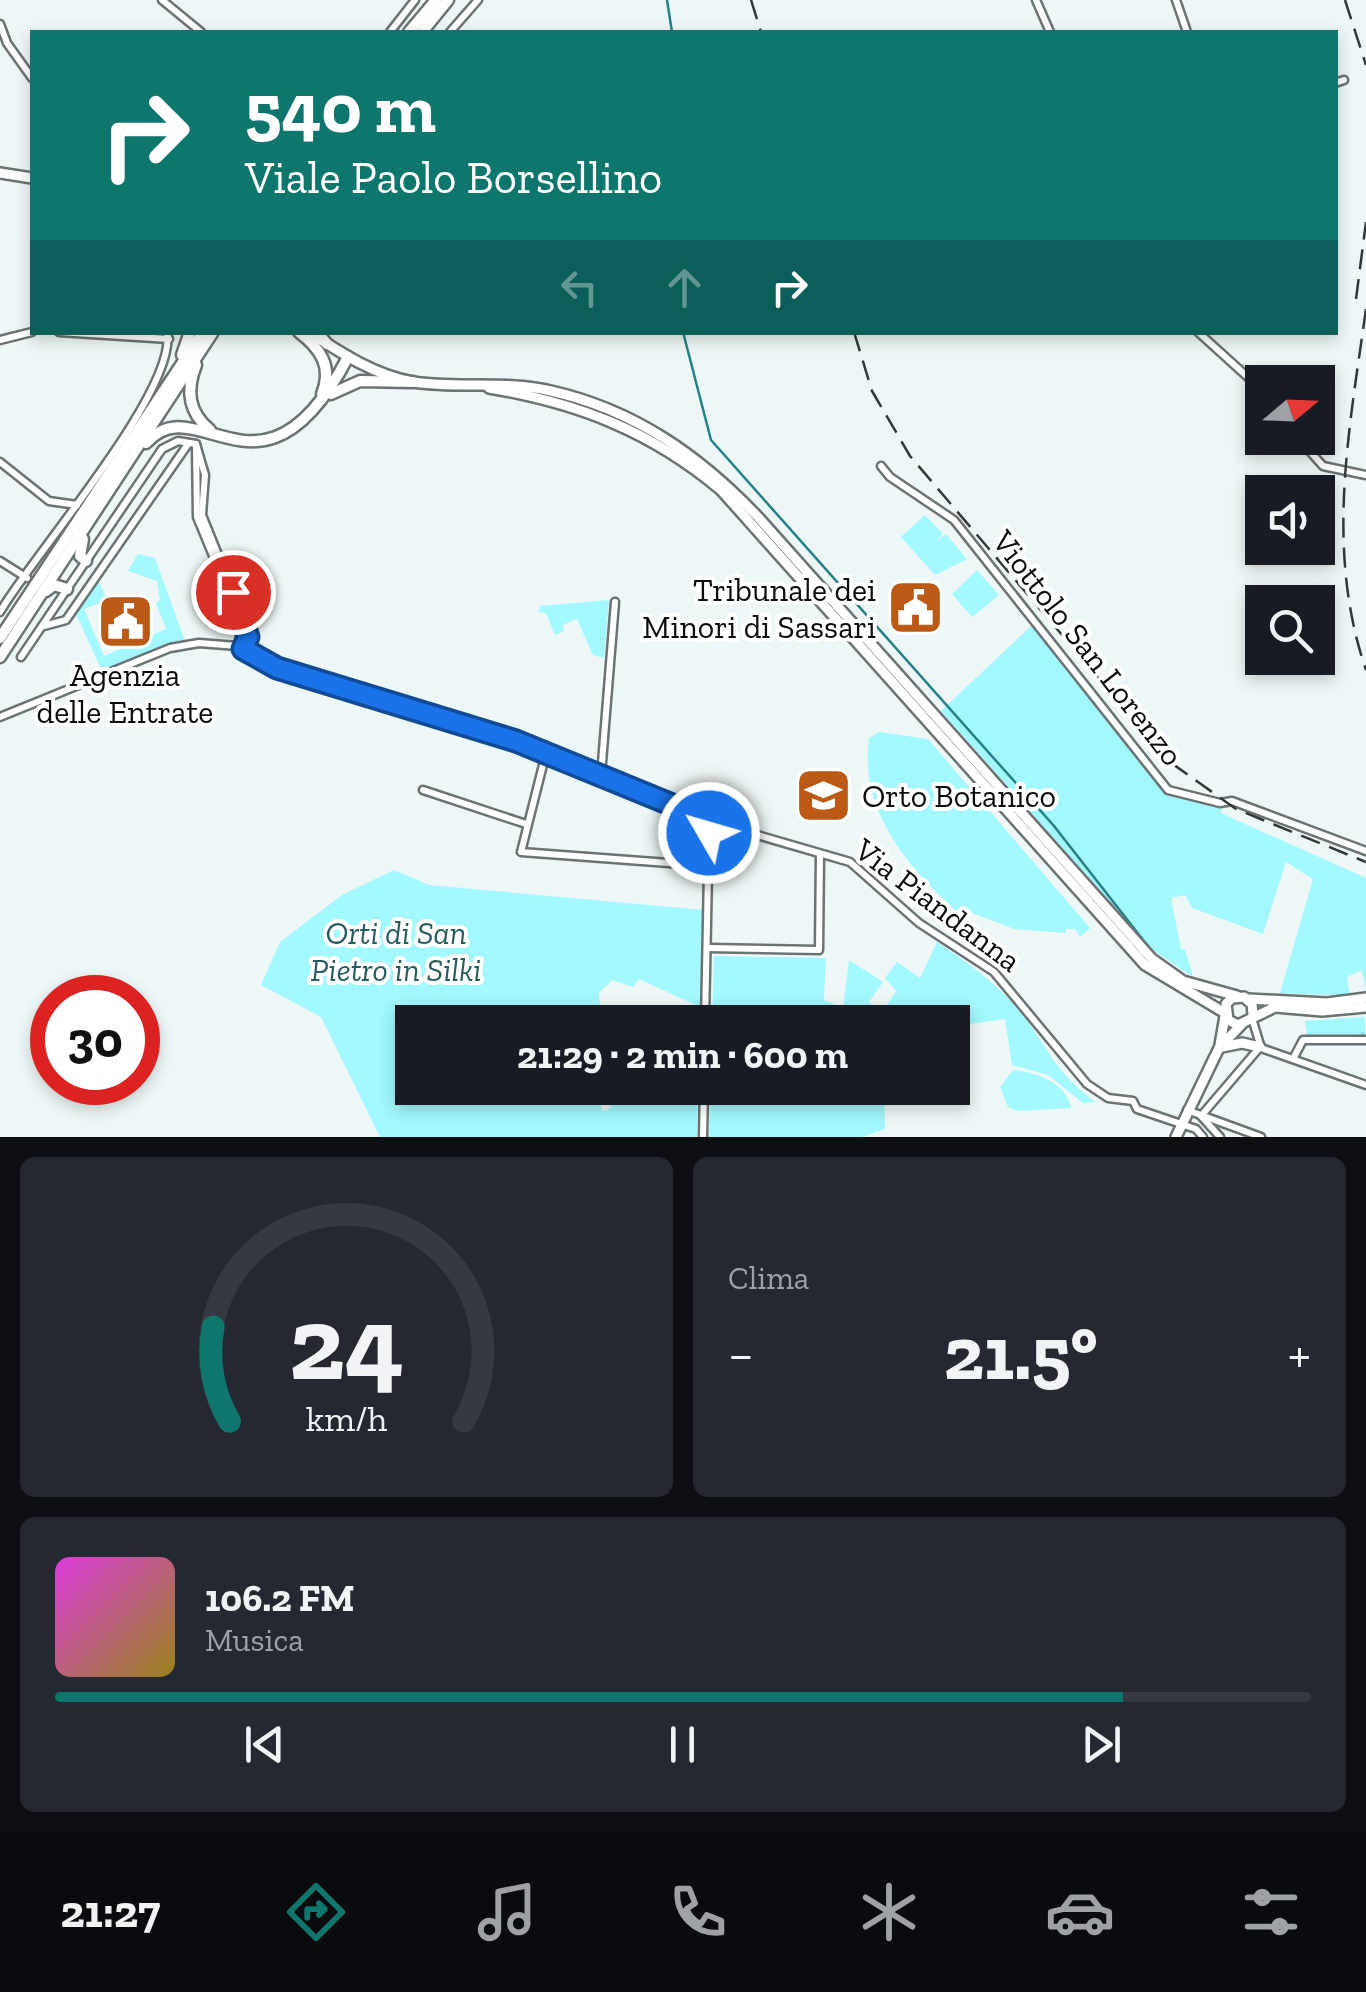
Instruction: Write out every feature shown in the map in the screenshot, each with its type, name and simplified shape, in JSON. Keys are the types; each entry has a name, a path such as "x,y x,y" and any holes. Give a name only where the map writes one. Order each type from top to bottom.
{"highway":[{"path":"411,30 436,0"},
{"path":"424,30 448,0"},
{"path":"158,400 189,335"},
{"path":"0,638 201,335"},
{"path":"0,657 212,335"},
{"path":"213,335 189,387 196,417 224,439"},
{"path":"303,335 318,348 325,362 326,382 315,408"},
{"path":"320,335 327,344"},
{"path":"315,408 348,357"},
{"path":"106,495 152,436 165,428 189,425 245,443 271,440 292,431 315,408 349,384 412,382"},
{"path":"85,562 80,549 89,523"},
{"path":"41,594 54,585 67,589"}],"main road":[{"path":"0,173 30,178"},
{"path":"314,335 348,357 412,382 500,383 583,400 614,410 695,456 758,517 1152,959 1182,981 1242,998 1327,1003 1366,998"},
{"path":"472,384 581,407 650,438 690,464 774,547 1145,964 1224,1018 1250,1020"},
{"path":"1176,1137 1219,1048 1226,1004 1242,998"},
{"path":"1242,998 1250,1020"},
{"path":"1219,1048 1250,1020 1275,1007 1322,1011 1366,1008"},
{"path":"1219,1048 1258,1042"}],"street":[{"path":"162,0 200,30"},
{"path":"392,30 414,0"},
{"path":"452,30 478,0"},
{"path":"1036,0 1049,30"},
{"path":"1176,0 1186,30"},
{"path":"0,24 7,43 30,75"},
{"path":"1338,82 1344,80"},
{"path":"0,340 30,332"},
{"path":"0,612 77,505 162,372 168,336 141,335"},
{"path":"1201,335 1245,375"},
{"path":"21,657 162,449 178,441 192,444"},
{"path":"42,626 66,620 192,444"},
{"path":"192,444 197,517 240,621 244,639 241,648"},
{"path":"1313,455 1323,466 1366,474"},
{"path":"0,462 49,501 77,505"},
{"name":"Viottolo San Lorenzo","path":"881,466 954,520 1168,790 1220,803 1232,801 1366,851"},
{"path":"0,561 27,578"},
{"path":"600,776 614,602"},
{"name":"Via Piandanna","path":"0,716 170,648 220,643 241,648 277,668 546,753 709,820 850,862 918,923 994,972 1087,1084 1108,1098 1133,1101 1137,1110 1180,1123 1204,1137"},
{"path":"546,753 521,852 709,866"},
{"path":"423,790 526,824"},
{"path":"705,1005 709,820"},
{"path":"707,948 819,950 820,853"},
{"path":"1250,1020 1258,1042 1293,1059 1364,1085 1366,1074"},
{"path":"1293,1059 1303,1040 1366,1040"},
{"path":"1201,1116 1258,1042"},
{"path":"703,1137 704,1105"},
{"path":"1187,1110 1261,1137"},
{"path":"1201,1116 1220,1137"}],"green space":[{"path":"925,515 943,534 935,542 946,534 967,559 935,575 901,537"},
{"path":"138,554 155,558 185,641 102,671 76,614 99,582 108,600 84,609 104,656 166,629 156,603 160,600 157,581 128,571"},
{"path":"977,570 999,595 972,617 952,594"},
{"path":"609,600 604,658 593,655 577,619 563,625 564,631 555,635 546,613 539,612 540,606"},
{"path":"1031,626 1167,792 1208,799 1223,807 1220,812 1225,815 1366,878 1366,991 1362,970 1347,977 1350,996 1280,993 1313,879 1286,862 1263,934 1192,908 1185,895 1171,898 1181,949 1185,949 1193,977 1153,950 941,711"},
{"path":"879,732 928,739 1090,928 1080,937 1075,929 1066,929 1066,933 1014,929 962,909 959,913 940,896 905,857 880,814 868,765 869,738"},
{"name":"Orti di San Pietro in Silki","path":"394,870 429,885 704,910 700,1005 639,979 633,987 612,980 599,993 600,1005 395,1005 395,1105 601,1105 603,1111 610,1105 698,1105 697,1137 380,1137 321,1017 261,985 280,942 342,895"},
{"path":"937,942 1007,997 1064,1074 1096,1102 1083,1103 1048,1075 1012,1065 1005,1019 970,1024 970,1005 887,1005 896,991 885,978 897,962 920,978"},
{"path":"714,956 826,958 824,1000 836,1005 713,1005"},
{"path":"849,960 883,982 869,1002 872,1005 843,1005"},
{"path":"1364,1017 1366,1036 1307,1035 1305,1021"},
{"path":"1013,1070 1049,1080 1063,1092 1071,1108 1019,1111 1008,1107 1000,1087"},
{"path":"710,1105 884,1105 885,1129 863,1137 709,1137"}],"waterway":[{"path":"667,0 672,30"},
{"path":"684,335 711,440 1054,826 1147,945"}],"railway":[{"path":"751,0 760,30"},
{"path":"1345,0 1366,65"},
{"path":"1356,299 1366,222"},
{"path":"1366,309 1344,490 1346,580 1366,670"},
{"path":"855,335 872,391 910,456 1170,762 1236,809 1366,862"}],"place":[{"name":"Tribunale dei Minori di Sassari","path":"915,608"},
{"name":"Agenzia delle Entrate","path":"125,621"},
{"name":"Orto Botanico","path":"823,796"}],"route":[{"path":"233,592 248,637 243,649 277,668 516,741 709,820 709,833"}]}
